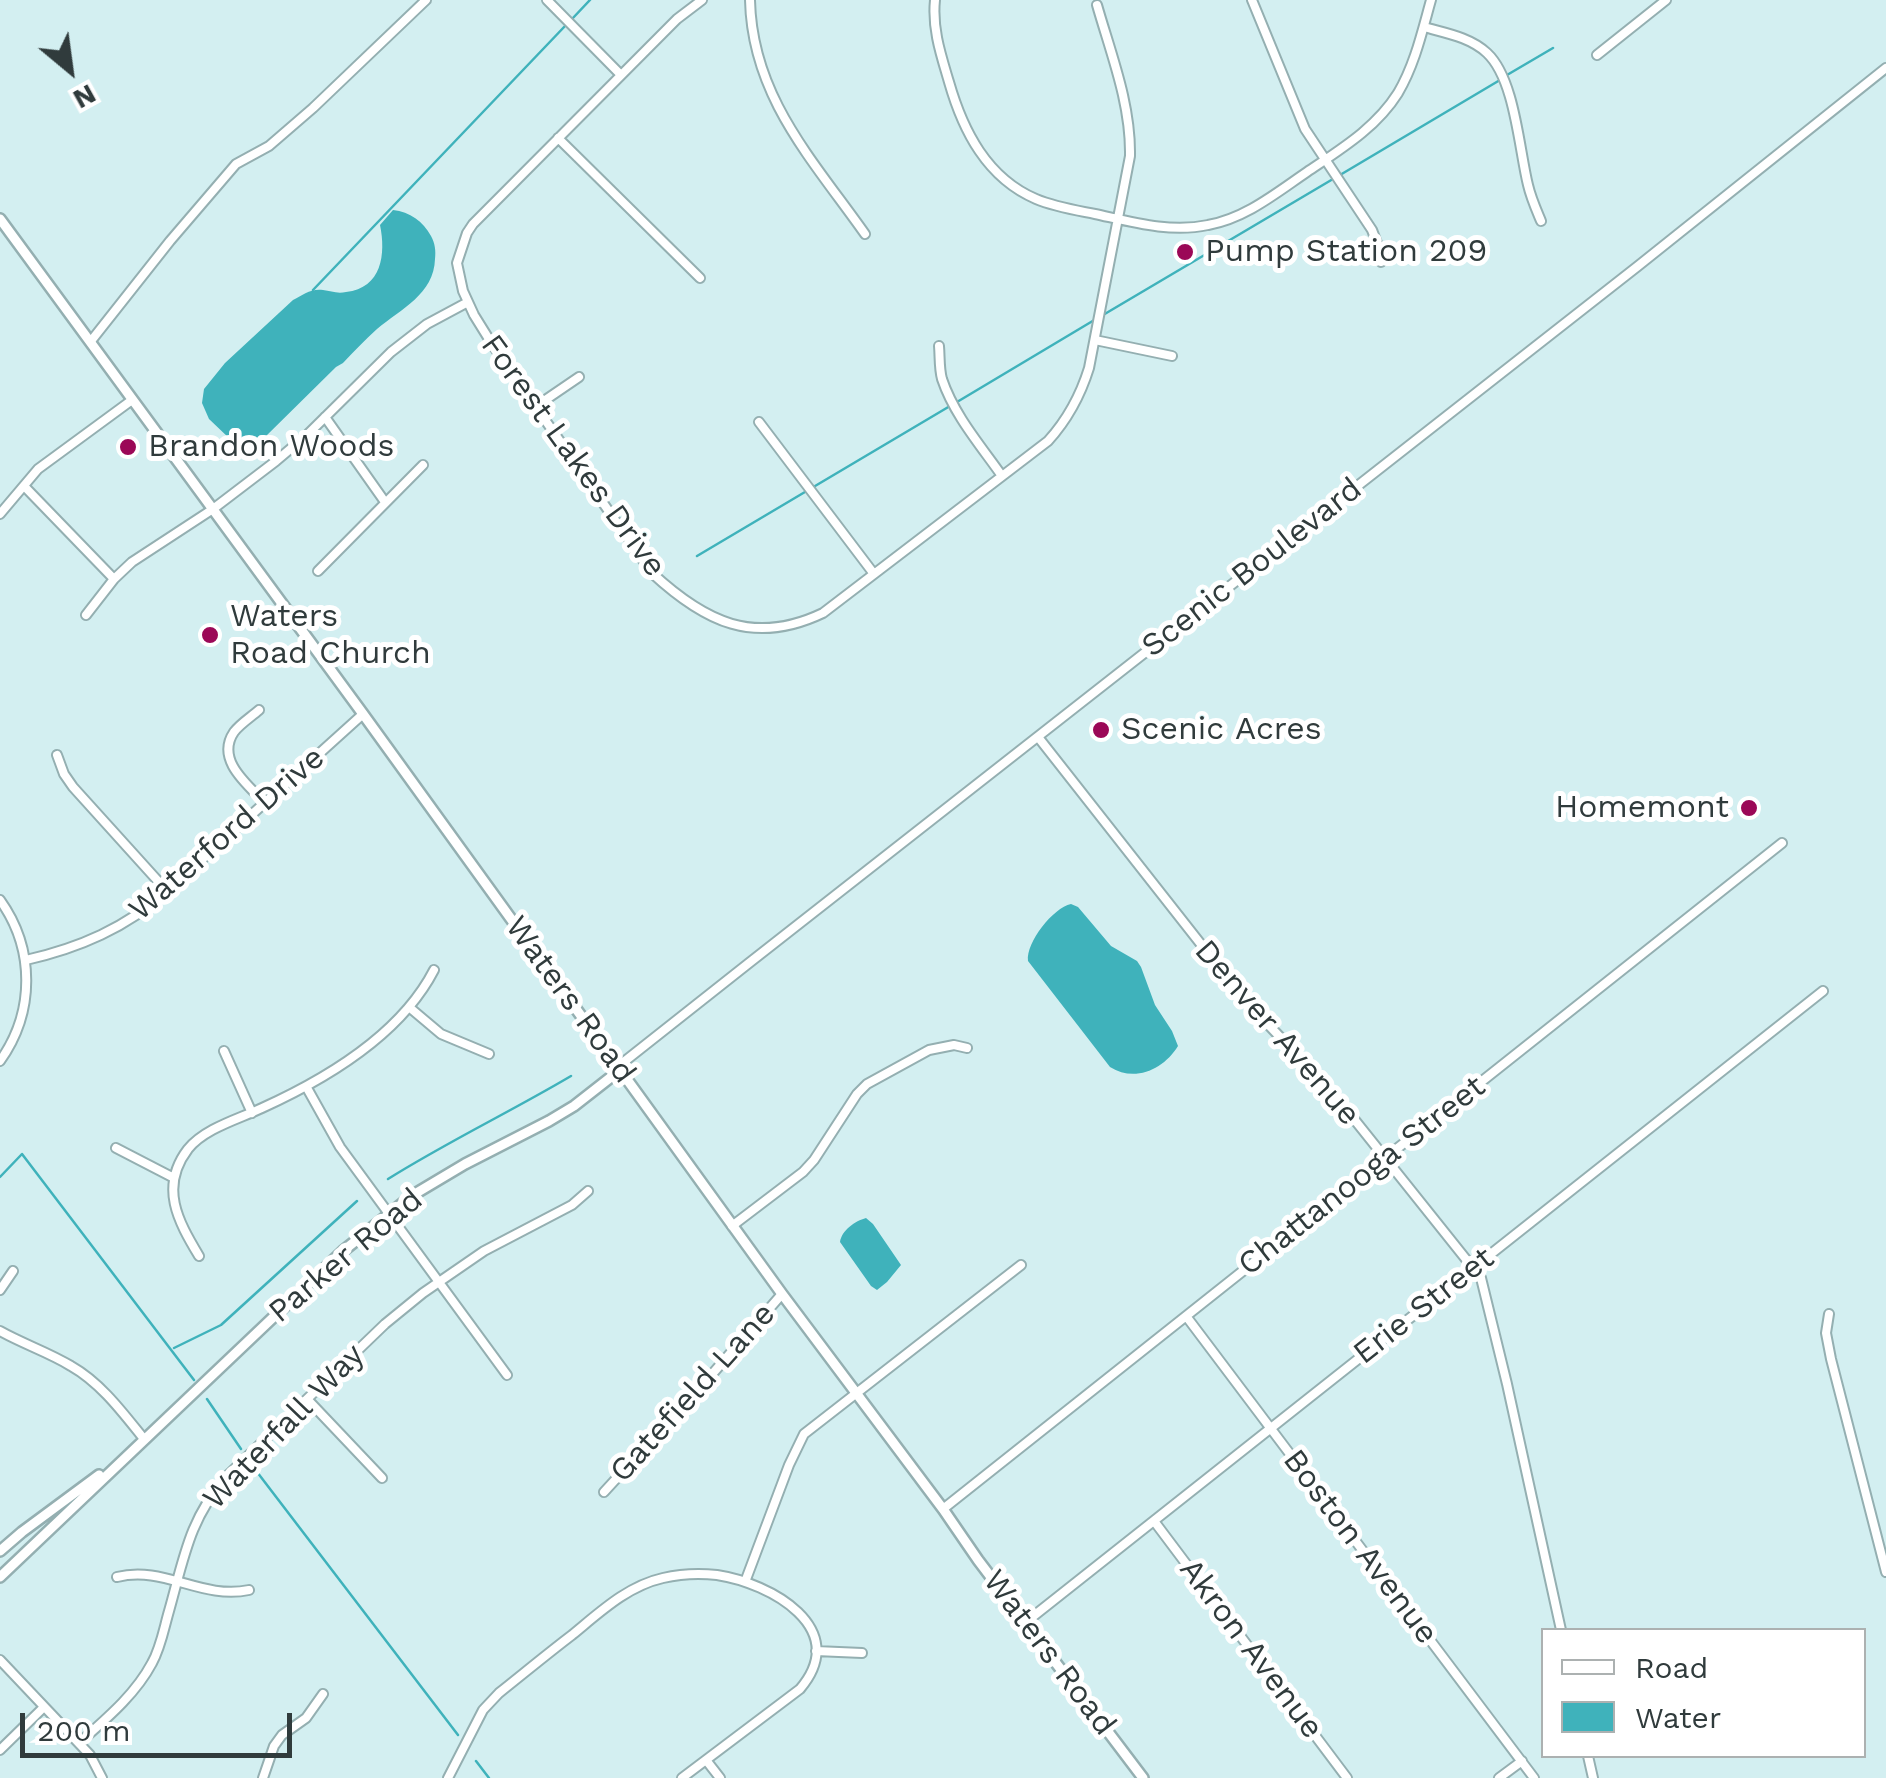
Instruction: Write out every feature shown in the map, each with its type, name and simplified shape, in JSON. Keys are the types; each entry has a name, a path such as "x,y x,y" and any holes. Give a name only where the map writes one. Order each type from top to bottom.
{"street":[{"path":"90,341 236,164 269,146 426,0"},
{"path":"547,0 621,74"},
{"name":"Forest Lakes Drive","path":"702,0 621,74 467,232 457,262 468,302 492,344 652,573 677,594 721,620 759,630 789,627 823,613 1048,442 1081,395 1128,170 1131,135 1126,104 1097,5"},
{"path":"750,0 754,42 776,104 866,234"},
{"path":"935,0 936,33 956,106 969,138 992,168 1037,200 1168,228 1217,222 1249,211 1366,132 1409,72 1431,0"},
{"path":"1252,0 1305,128 1372,230 1381,262"},
{"path":"1597,54 1666,0"},
{"path":"1424,27 1468,40 1488,54 1499,69 1541,222"},
{"name":"Scenic Boulevard","path":"620,1070 748,963 1886,68"},
{"path":"558,138 700,278"},
{"name":"Waters Road","path":"0,219 732,1226 1143,1778"},
{"path":"86,615 132,562 213,510 276,461 403,342 468,302"},
{"path":"1095,340 1172,356"},
{"path":"940,346 941,374 953,402 1002,476"},
{"path":"535,408 579,377"},
{"path":"0,514 38,469 132,400"},
{"path":"325,417 385,502"},
{"path":"759,422 874,574"},
{"path":"318,571 423,464"},
{"path":"24,486 114,579"},
{"path":"259,710 232,736 228,754 236,772 264,803"},
{"name":"Waterford Drive","path":"26,960 60,952 133,919 363,714"},
{"name":"Denver Avenue","path":"1038,737 1244,1000 1334,1094 1473,1267 1484,1286 1561,1628"},
{"path":"57,755 73,787 168,891"},
{"name":"Chattanooga Street","path":"943,1508 1782,843"},
{"path":"0,900 16,928 26,960 22,1018 0,1061"},
{"path":"200,1256 180,1222 173,1196 174,1178 189,1148 206,1135 306,1088 344,1064 409,1008 422,994 434,970"},
{"name":"Erie Street","path":"1026,1622 1824,991"},
{"path":"409,1008 442,1034 490,1054"},
{"path":"732,1226 814,1160 857,1094 868,1084 929,1050 967,1048"},
{"path":"224,1050 252,1113"},
{"name":"Parker Road","path":"0,1577 342,1251 388,1213 438,1179 549,1122 620,1070"},
{"path":"306,1088 340,1147 508,1374"},
{"path":"116,1148 174,1178"},
{"name":"Waterfall Way","path":"79,1743 137,1687 152,1664 190,1534 210,1495 226,1477 385,1324 438,1282 500,1242 561,1212 588,1191"},
{"path":"745,1582 799,1442 813,1425 1021,1265"},
{"path":"0,1290 13,1271"},
{"name":"Gatefield Lane","path":"604,1492 782,1294"},
{"path":"1829,1314 1826,1333 1831,1359 1886,1572"},
{"name":"Boston Avenue","path":"1186,1316 1534,1778"},
{"path":"0,1330 85,1375 144,1439"},
{"path":"308,1400 382,1478"},
{"name":"Parker Road","path":"0,1551 144,1439"},
{"name":"Akron Avenue","path":"1154,1520 1347,1778"},
{"path":"116,1577 144,1573 216,1592 249,1590"},
{"path":"448,1778 483,1710 617,1598 660,1578 716,1575 745,1582 781,1599 806,1618 816,1662 800,1689 682,1778"},
{"path":"816,1651 862,1653"},
{"path":"0,1660 94,1760 102,1778"},
{"path":"263,1778 274,1746 306,1718 322,1694"},
{"path":"0,1750 44,1707"},
{"path":"706,1760 720,1778"},
{"path":"1499,1778 1522,1761"}],"water":[{"path":"393,210 415,218 433,241 433,271 423,291 377,329 263,439 245,443 230,439 209,419 202,403 204,389 225,363 293,300 315,290 343,293 367,284 379,268 380,225"},
{"path":"1071,904 1111,946 1141,967 1155,1005 1178,1046 1157,1067 1129,1074 1110,1067 1028,961 1031,945 1042,927 1056,912"},
{"path":"866,1218 901,1265 877,1290 840,1242 850,1227"}],"waterway":[{"path":"572,19 590,0"},
{"path":"313,290 566,25"},
{"path":"1507,75 1553,48"},
{"path":"1340,175 1500,80"},
{"path":"1103,315 1333,179"},
{"path":"957,402 1096,319"},
{"path":"697,556 950,406"},
{"path":"388,1179 571,1076"},
{"path":"0,1177 22,1154 194,1380"},
{"path":"174,1348 221,1325 357,1201"},
{"path":"207,1399 241,1449"},
{"path":"254,1468 458,1735"},
{"path":"476,1761 489,1778"}],"place":[{"name":"Pump Station 209","path":"1185,252"},
{"name":"Brandon Woods","path":"128,447"},
{"name":"Waters Road Church","path":"210,635"},
{"name":"Scenic Acres","path":"1101,730"},
{"name":"Homemont","path":"1749,808"}]}
